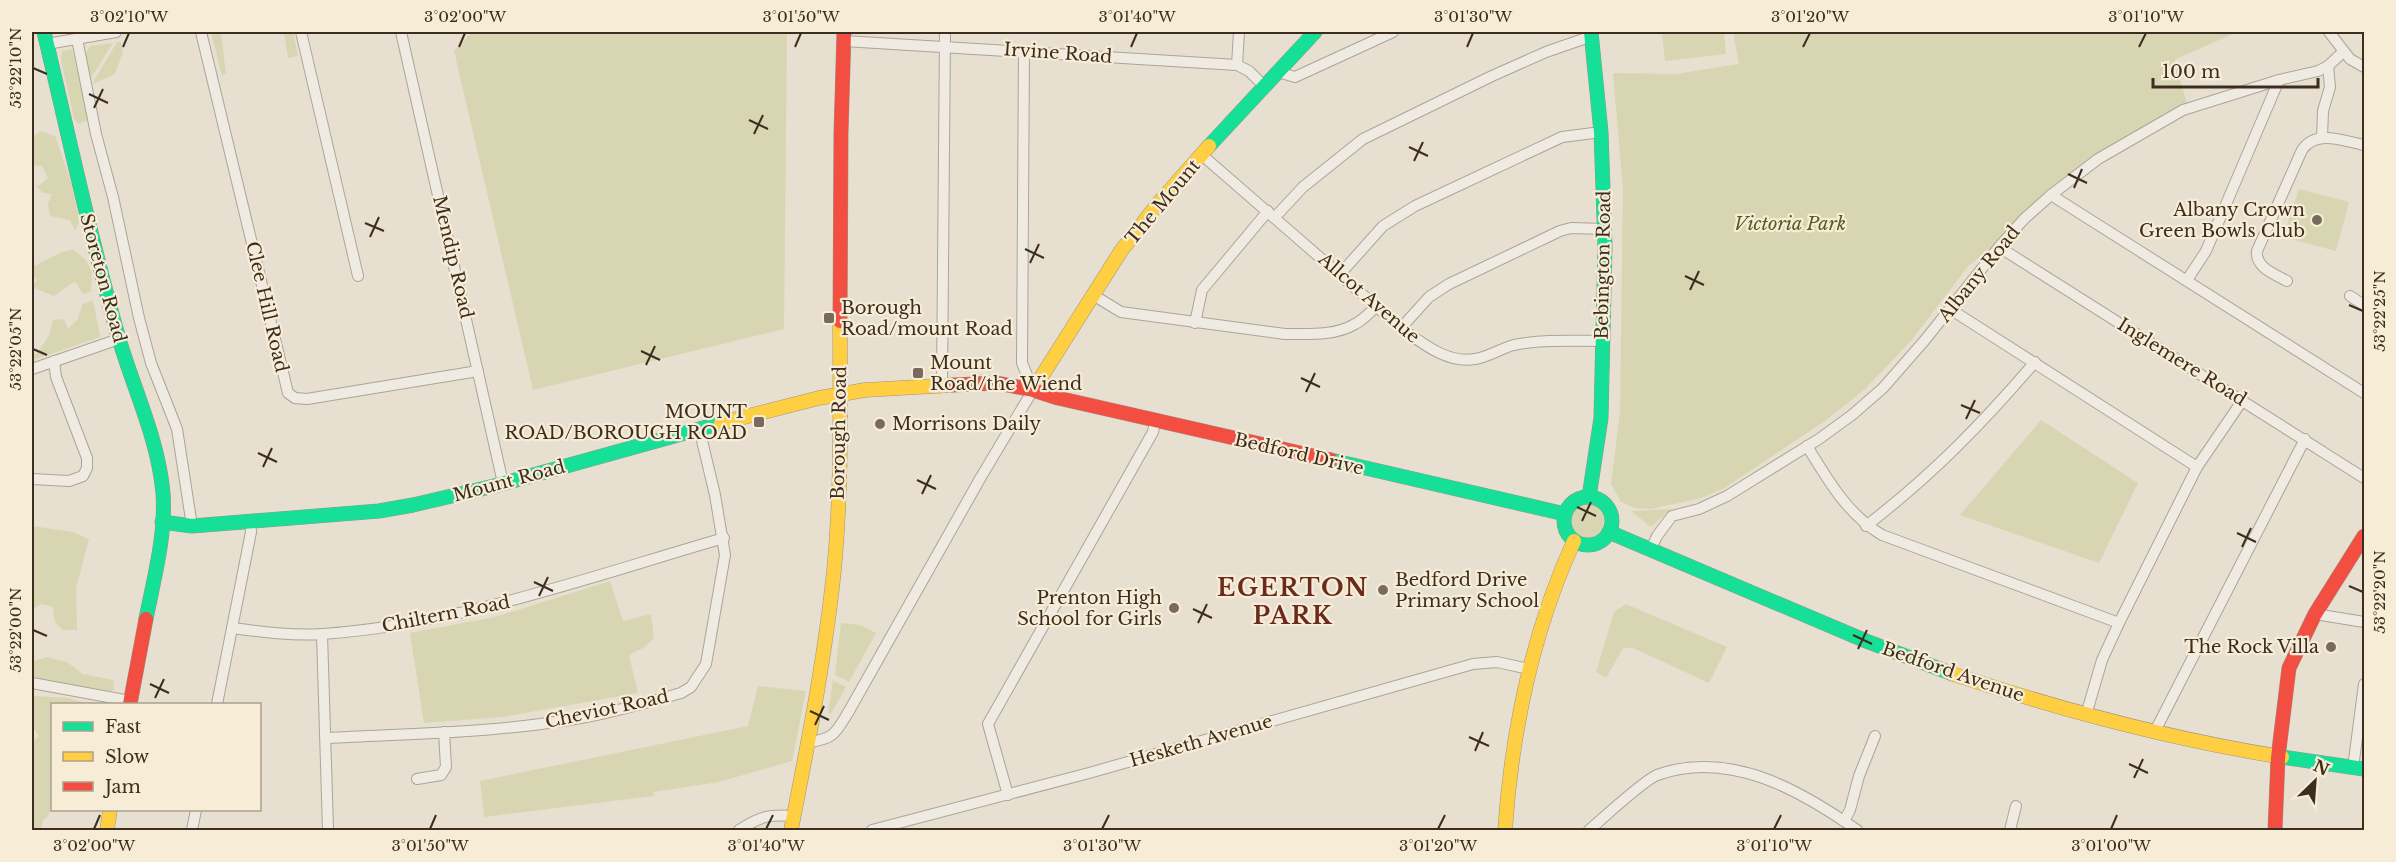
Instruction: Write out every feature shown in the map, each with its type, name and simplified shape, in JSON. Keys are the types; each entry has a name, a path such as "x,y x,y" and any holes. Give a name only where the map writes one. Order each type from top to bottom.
{"main road":[{"name":"The Mount","path":"1033,390 1137,231 1202,155 1315,32"},
{"name":"Bebington Road","path":"1589,498 1601,418 1605,229 1601,132 1592,34"},
{"name":"Borough Road","path":"791,831 827,634 839,495 844,36"},
{"name":"Storeton Road","path":"45,38 89,230 119,339 159,457 163,495 162,522"},
{"name":"Mount Road","path":"162,522 192,526 379,511 456,496 699,429 865,390 997,383 1033,390"},
{"name":"Bedford Drive","path":"1033,390 1058,399 1565,514"},
{"path":"1597,499 1608,508 1611,519 1609,532 1602,540 1592,544 1584,545 1574,541 1565,527 1565,514 1575,501 1597,499"},
{"path":"130,703 152,591 162,522"},
{"name":"Bedford Avenue","path":"1609,532 1910,658 2011,694 2154,733 2278,758 2359,769"},
{"path":"2275,831 2278,758 2289,668 2315,614 2364,537"},
{"path":"1505,831 1515,746 1529,669 1548,599 1574,541"},
{"path":"107,831 111,811"}],"street":[{"path":"45,38 77,39 116,32"},
{"name":"Clee Hill Road","path":"201,32 288,393 295,398 307,399 478,371"},
{"path":"301,32 358,276"},
{"name":"Mendip Road","path":"401,32 503,483"},
{"path":"942,385 945,32"},
{"path":"1239,32 1237,65 1249,71 1264,86"},
{"path":"1278,72 1295,76 1393,32"},
{"path":"2329,32 2343,52 2364,67"},
{"path":"1195,323 1202,290 1271,214 1363,139 1492,76 1592,34"},
{"name":"Irvine Road","path":"844,36 944,46 1237,65"},
{"name":"Storeton Road","path":"77,39 96,134 113,197 139,318 151,363 177,429 192,526"},
{"path":"809,742 826,740 836,731 849,711 981,477 1033,390 1023,366 1024,51"},
{"name":"Albany Road","path":"1651,549 1657,536 1672,516 1699,509 1727,496 1852,415 1883,388 1999,247 2051,195 2098,159 2183,110 2318,70 2328,66 2343,52"},
{"path":"2322,137 2323,111 2330,87 2328,66"},
{"path":"2187,280 2206,251 2279,80"},
{"path":"1341,273 1383,226 1415,206 1562,137 1601,132"},
{"path":"2287,281 2259,264 2256,259 2257,251 2302,150 2307,143 2322,137 2364,145"},
{"name":"Allcot Avenue","path":"1202,155 1341,273 1401,328 1428,348 1460,360 1476,359 1514,345 1539,342 1602,342"},
{"path":"2051,195 2364,393"},
{"path":"1401,328 1429,297 1449,284 1560,231 1571,228 1605,229"},
{"name":"Inglemere Road","path":"1999,247 2364,478"},
{"path":"1093,295 1121,312 1285,334 1312,334 1342,330 1356,324 1377,306"},
{"path":"2350,296 2364,305"},
{"path":"1950,309 2198,467"},
{"path":"32,369 119,339"},
{"path":"32,479 69,481 83,476 87,468 87,458 56,377 54,361"},
{"path":"1866,526 1956,450 2035,362"},
{"path":"2086,715 2102,660 2119,622 2198,467 2242,401"},
{"path":"1008,795 988,724 1153,432 1155,421"},
{"name":"Cheviot Road","path":"327,738 480,730 596,715 681,693 691,687 706,664 724,555 724,538 699,429"},
{"path":"2154,733 2305,439"},
{"path":"1807,446 1848,508 1866,526 1882,535 2119,622"},
{"path":"217,703 251,532 250,523"},
{"name":"Chiltern Road","path":"232,628 269,633 322,634 388,626 503,604 724,538"},
{"path":"2315,614 2364,622"},
{"path":"322,634 327,738 328,831"},
{"name":"Hesketh Avenue","path":"872,831 1473,664 1497,662 1529,669"},
{"path":"32,683 130,703"},
{"path":"2359,769 2364,684"},
{"path":"417,779 441,775 446,767 444,732"},
{"path":"1844,821 1850,810 1859,776 1875,736"},
{"path":"1589,831 1655,776 1684,769 1713,767 1749,773 1772,780 1810,799 1857,831"},
{"path":"2010,831 2016,806"},
{"path":"192,831 196,811"},
{"path":"740,831 758,818 775,815 795,816"}],"green space":[{"path":"211,32 221,32 226,74 222,76"},
{"path":"284,32 293,32 298,56 288,58"},
{"path":"472,32 787,32 784,329 533,390 454,51"},
{"path":"1662,32 1724,32 1726,54 1665,61"},
{"name":"Victoria Park","path":"1733,32 2237,32 2174,60 2188,106 2098,158 1998,245 1969,265 1910,342 1864,390 1825,421 1723,489 1701,498 1651,509 1635,508 1621,502 1611,484 1620,412 1623,190 1613,73 1676,74 1739,64"},
{"path":"117,42 121,42 123,52 114,75 92,84"},
{"path":"113,43 91,78 85,55 90,46"},
{"path":"72,49 89,120 78,124 74,118 61,60 62,51"},
{"path":"40,131 55,136 70,179 80,222 75,230 70,220 50,216 48,204 52,194 43,193 37,187 48,178 42,166 32,165 32,138"},
{"name":"Albany Crown Green Bowls Club","path":"2299,189 2349,202 2336,251 2283,237"},
{"path":"73,249 86,260 92,273 91,292 83,294 75,281 54,296 32,287 37,280 32,276 32,267"},
{"path":"93,300 100,337 36,359 32,357 46,340 53,320 64,319 68,329 77,320 83,304"},
{"path":"2041,420 2138,483 2099,563 1960,515"},
{"path":"1587,504 1599,509 1604,521 1599,533 1587,538 1575,533 1570,521 1575,509"},
{"path":"1671,509 1651,527 1631,511"},
{"path":"32,526 73,532 89,539 76,588 77,630 63,630 55,622 53,607 42,604 32,609"},
{"path":"610,581 623,621 651,614 654,638 643,648 629,655 638,693 503,717 424,723 410,633 495,617"},
{"path":"1626,604 1727,647 1709,683 1633,648 1623,648 1606,678 1596,672 1614,612"},
{"path":"841,623 860,625 876,633 849,682 835,675"},
{"path":"46,657 67,662 83,674 113,680 114,690 107,693 32,680 32,662"},
{"path":"833,680 846,687 831,714 828,713"},
{"path":"758,686 806,691 792,761 719,782 653,792 654,796 484,817 480,781 748,726"},
{"path":"32,696 68,698 86,703 51,703 51,809 43,820 41,830 32,830 32,743 39,736 31,712"}],"traffic: fast":[{"path":"44,32 107,295 156,452 160,472 163,493 163,525 146,619"},
{"path":"1209,146 1315,32"},
{"path":"1589,497 1601,418 1605,246 1601,132 1591,32"},
{"path":"162,522 192,526 379,511 413,505 494,486 721,423"},
{"path":"1331,460 1565,514"},
{"path":"1588,497 1605,504 1612,521 1605,538 1588,545 1571,538 1564,521 1571,504 1588,497"},
{"path":"1609,532 1866,641 1953,674"},
{"path":"2282,757 2364,769"}],"traffic: slow":[{"path":"1033,390 1121,251 1156,206 1209,146"},
{"path":"791,830 821,668 837,539 840,321"},
{"path":"721,423 819,398 865,390 953,385"},
{"path":"1505,830 1513,755 1526,682 1546,611 1574,541"},
{"path":"1953,674 2034,700 2116,722 2199,742 2282,757"},
{"path":"107,830 110,811"}],"traffic: jam":[{"path":"840,321 844,32"},
{"path":"953,385 997,383 1033,390 1058,398 1331,460"},
{"path":"2275,830 2278,758 2289,668 2315,614 2364,536"},
{"path":"130,703 146,619"}],"place":[{"name":"Albany Crown Green Bowls Club","path":"2317,220"},
{"name":"Borough Road/mount Road","path":"829,318"},
{"name":"Mount Road/the Wiend","path":"918,373"},
{"name":"MOUNT ROAD/BOROUGH ROAD","path":"759,422"},
{"name":"Morrisons Daily","path":"880,424"},
{"name":"Bedford Drive Primary School","path":"1383,590"},
{"name":"Prenton High School for Girls","path":"1174,608"},
{"name":"The Rock Villa","path":"2331,647"}],"district":[{"name":"EGERTON PARK","path":"1293,601"}]}
